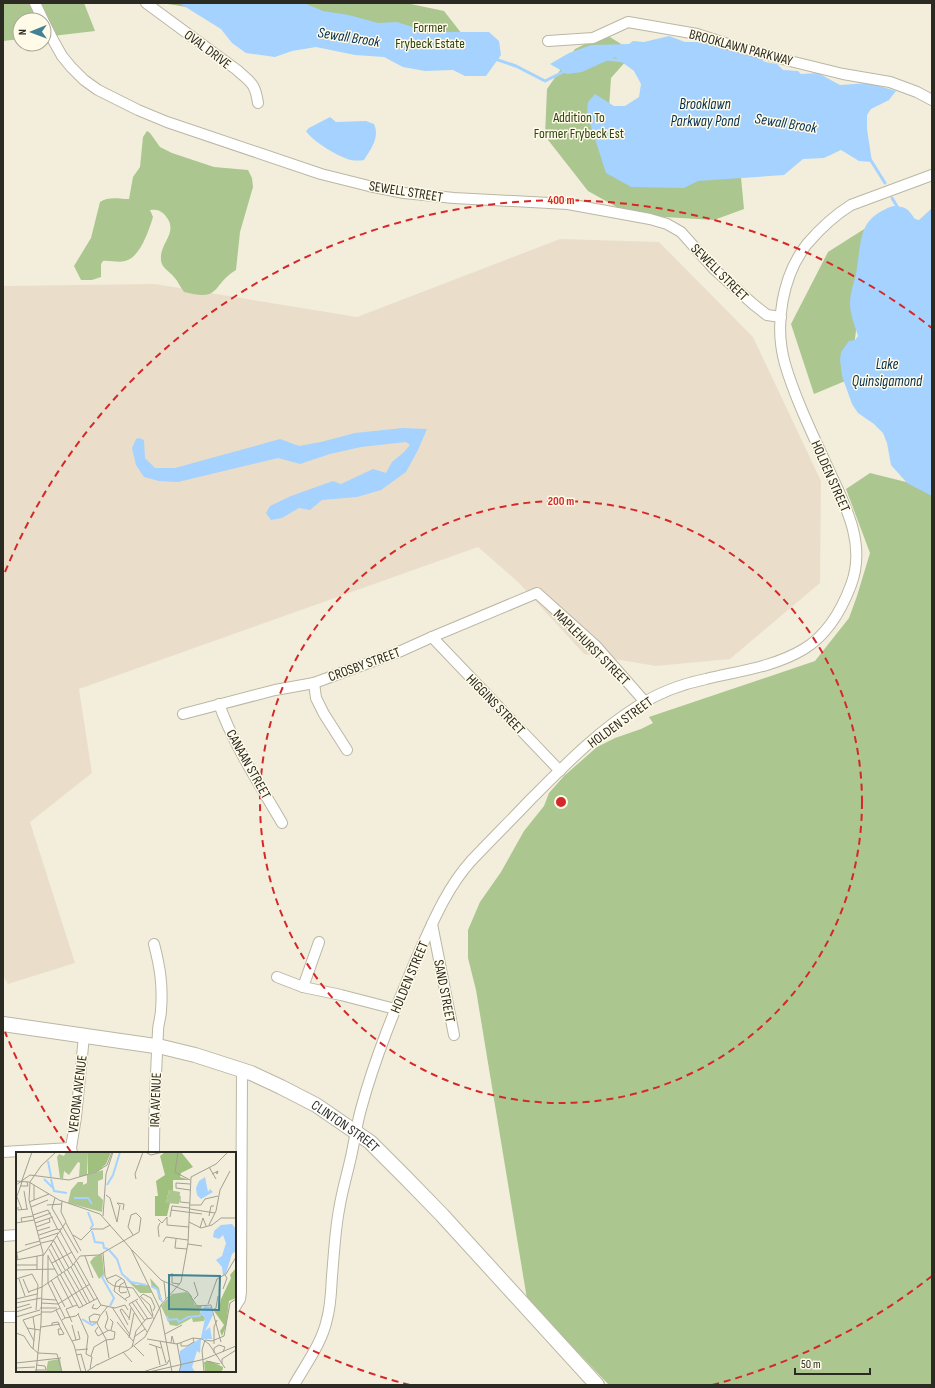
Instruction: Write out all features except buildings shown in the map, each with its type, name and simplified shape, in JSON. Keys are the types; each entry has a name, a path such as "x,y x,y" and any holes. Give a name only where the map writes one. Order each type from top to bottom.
{"main road":[{"name":"CLINTON STREET","path":"3,1024 157,1046 195,1055 242,1069 316,1105 370,1142 442,1215 597,1385"}],"street":[{"name":"SEWELL STREET","path":"35,3 40,12"},
{"name":"OVAL DRIVE","path":"146,3 250,81 255,88 258,103"},
{"name":"BROOKLAWN PARKWAY","path":"548,41 593,38 628,22 698,34 731,45 842,74 890,82 932,100"},
{"name":"SEWELL STREET","path":"52,38 62,56 70,66 84,80 98,90 167,122 321,174 404,193 454,198 568,204 650,218 667,224 681,232 714,268 753,304 767,315 781,317"},
{"name":"HOLDEN STREET","path":"294,1385 317,1346 327,1322 339,1211 360,1111 395,1009 432,924 458,878 472,860 560,771 611,725 645,702 670,690 704,679 764,666 805,648 825,630 835,618 852,582 857,562 854,531 844,503 817,445 784,361 781,338 781,317 786,287 800,255 807,245 840,212 851,205 932,175"},
{"name":"MAPLEHURST STREET","path":"537,593 596,646 645,702"},
{"name":"CROSBY STREET","path":"183,714 275,690 314,683 401,651 432,636 537,593"},
{"name":"HIGGINS STREET","path":"432,636 560,771"},
{"path":"314,683 316,698 347,750"},
{"name":"CANAAN STREET","path":"218,704 225,722 254,776 282,823"},
{"name":"SAND STREET","path":"432,924 454,1035"},
{"path":"303,987 319,942"},
{"name":"IRA AVENUE","path":"154,944 160,970 162,992 157,1046 154,1152"},
{"path":"277,977 303,987 395,1009"},
{"name":"VERONA AVENUE","path":"71,1150 76,1117 84,1036"},
{"path":"236,1306 240,1299 241,1292 238,1228 242,1069"},
{"path":"3,1152 71,1150"},
{"path":"3,1236 16,1235"},
{"path":"3,1317 16,1317"}],"shaded area":[{"path":"560,239 659,242 753,337 821,481 820,583 730,659 656,666 584,654 519,583 478,547 79,689 92,773 30,822 75,963 8,984 3,976 3,286 155,284 357,317"}],"green space":[{"path":"3,3 84,3 95,31 52,36 52,12 12,12 12,40 3,41"},
{"name":"Former Frybeck Estate","path":"161,3 406,3 444,11 462,34 464,45 257,18"},
{"name":"Addition To Former Frybeck Est","path":"605,34 634,52 611,78 609,108 740,167 744,209 714,220 631,215 588,191 545,136 547,89 575,49"},
{"path":"147,131 160,147 172,153 214,167 248,170 252,178 253,187 240,232 236,270 211,293 196,295 184,292 175,279 162,265 161,254 170,232 170,226 169,220 164,214 156,210 150,210 153,217 146,236 135,255 130,259 122,262 103,261 101,264 101,277 92,280 81,280 74,266 91,238 100,202 110,198 129,199 133,177 140,167 143,137"},
{"path":"869,226 850,379 814,394 791,324 828,252"},
{"path":"870,473 926,487 932,492 932,1385 609,1385 527,1299 476,990 468,958 468,930 480,902 501,872 524,831 544,806 549,793 564,776 597,747 653,723 649,717 815,661 849,618 870,553 846,489"}],"water":[{"path":"179,3 304,3 323,11 349,15 378,23 397,22 428,32 489,32 499,41 501,55 486,76 465,76 453,70 425,71 403,67 384,57 355,55 316,47 292,51 275,57 246,53 232,43 221,29"},
{"name":"Brooklawn Parkway Pond","path":"669,36 685,42 712,42 746,50 765,62 777,64 783,70 798,71 801,74 818,73 840,85 869,83 896,91 889,100 871,109 867,115 867,129 872,162 859,161 841,150 824,158 803,159 784,175 698,181 684,188 631,187 606,173 587,114 588,102 595,94 614,106 625,106 639,97 641,84 634,71 615,57 582,72 567,74 550,64 569,53 591,45 629,44 633,41 644,42"},
{"path":"330,117 336,122 366,121 374,124 376,134 374,143 364,160 350,160 336,154 318,143 306,131"},
{"name":"Lake Quinsigamond","path":"893,206 906,209 915,219 919,220 932,208 932,496 907,483 891,465 887,443 883,433 874,424 858,413 852,404 842,376 840,360 841,352 849,341 855,340 858,336 850,303 864,230 874,216"},
{"path":"403,428 427,429 406,472 381,490 357,497 322,500 310,510 299,508 282,518 271,520 266,513 270,506 291,496 333,481 341,484 373,469 386,473 392,462 410,445 406,442 361,447 330,454 300,464 278,458 178,482 159,481 144,477 136,465 132,448 136,439 139,438 144,440 145,458 155,468 175,468 280,439 299,446 355,433"}],"waterway":[{"name":"Sewall Brook","path":"495,59 516,66 545,81 567,70"},
{"name":"Sewall Brook","path":"607,59 623,61"},
{"name":"Sewall Brook","path":"870,159 885,183"},
{"name":"Sewall Brook","path":"892,198 898,208"}]}
